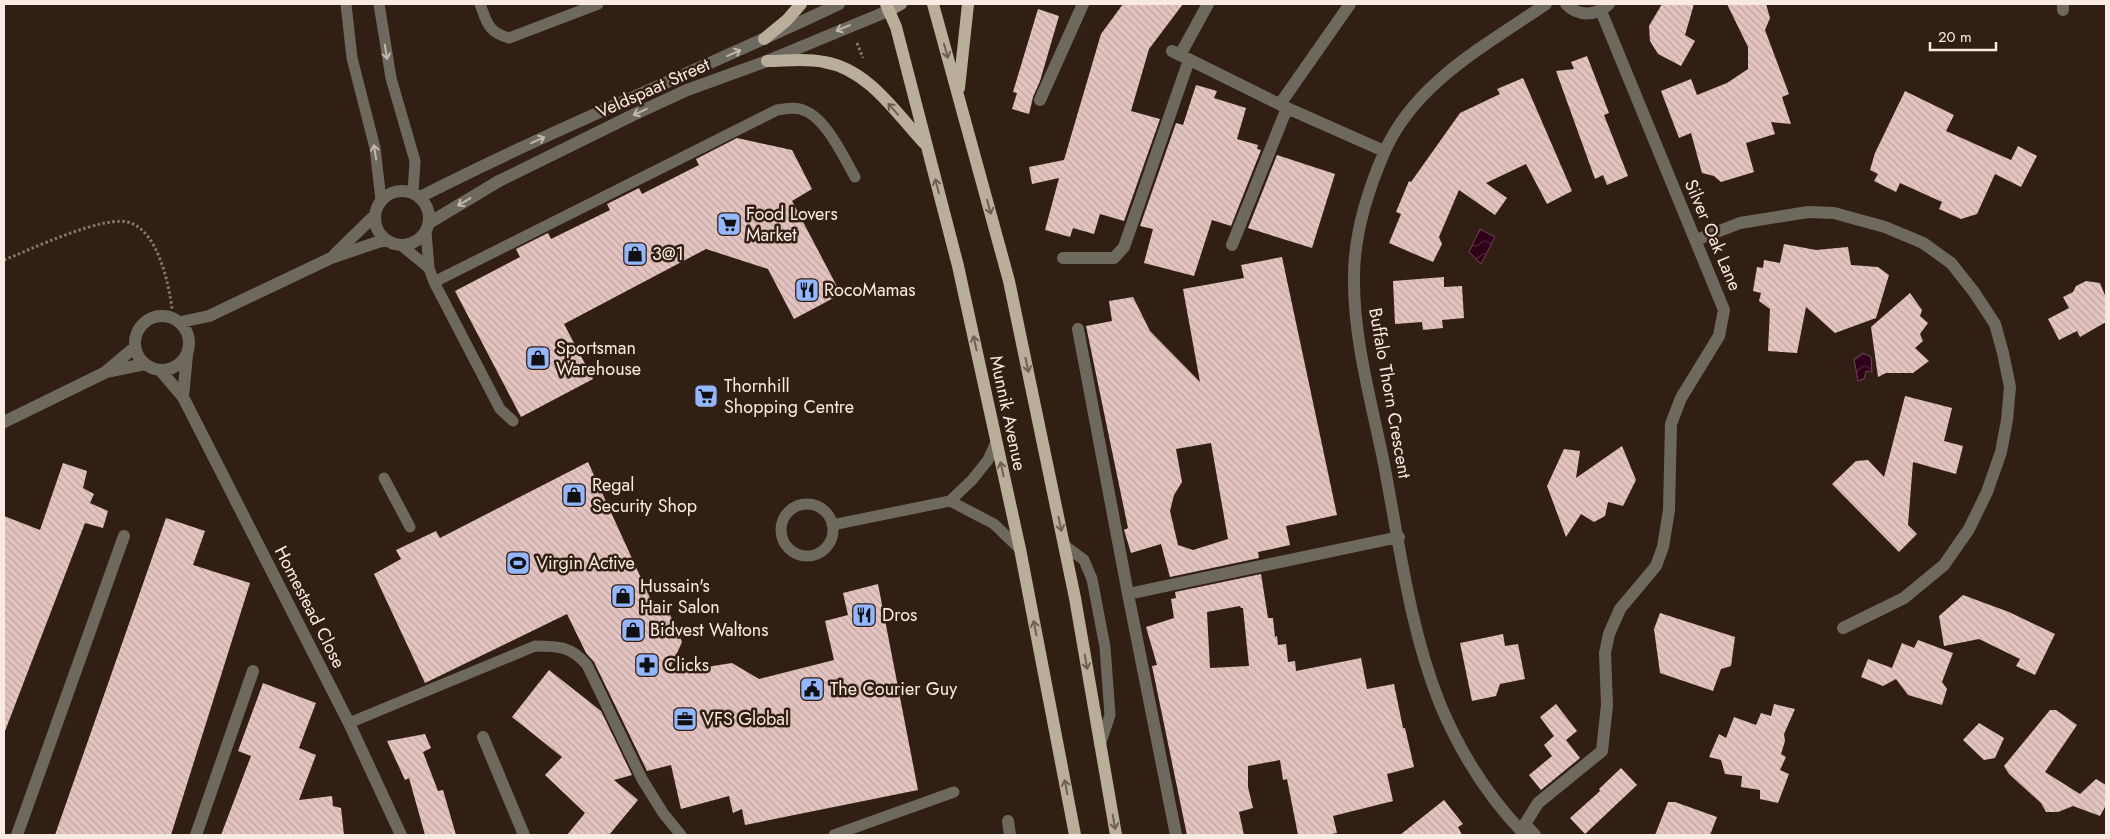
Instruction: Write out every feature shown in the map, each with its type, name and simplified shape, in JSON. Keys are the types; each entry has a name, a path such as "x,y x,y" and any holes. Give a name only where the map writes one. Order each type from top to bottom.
{"main road":[{"path":"764,39 787,20 802,4"},
{"name":"Munnik Avenue","path":"933,4 1009,281 1064,545 1116,835"},
{"path":"958,94 968,4"},
{"name":"Munnik Avenue","path":"887,7 896,27 958,266 1020,550 1075,835"},
{"path":"766,61 807,60 826,62 846,68 872,85 926,145"}],"street":[{"name":"Veldspaat Street","path":"417,195 839,4"},
{"name":"Veldspaat Street","path":"427,227 499,180 568,145 687,90 766,61 851,25 887,7 900,4"},
{"path":"1040,100 1083,4"},
{"path":"1063,258 1114,258 1124,248 1180,55 1208,4"},
{"path":"1232,245 1283,106 1350,4"},
{"name":"Buffalo Thorn Crescent","path":"1525,835 1503,812 1460,745 1440,705 1420,640 1365,372 1357,322 1354,276 1358,236 1370,191 1384,151 1407,113 1434,83 1464,59 1546,4"},
{"path":"1566,4 1577,12 1585,14 1605,7"},
{"name":"Silver Oak Lane","path":"1535,835 1526,824 1538,803 1602,751 1607,705 1605,653 1609,634 1620,609 1656,566 1663,547 1669,510 1669,435 1671,424 1681,398 1719,336 1724,310 1605,7"},
{"path":"1180,55 1283,106 1384,151"},
{"path":"187,354 176,367 160,370 145,364 140,359 135,347 138,330 149,318 157,316 177,320 209,316 331,258 384,240 402,246 411,244 420,239 427,227 429,213 426,204 417,195 396,191 381,200 374,216 331,258"},
{"path":"1696,240 1740,223 1808,212 1834,213 1885,227 1923,243 1951,263 1974,292 1995,324 2010,388 2007,420 2001,452 1987,492 1970,529 1944,565 1904,598 1843,628"},
{"path":"374,216 375,225 384,240"},
{"path":"182,397 190,338 209,316"},
{"path":"177,320 190,338"},
{"path":"1078,329 1176,835"},
{"path":"4,422 104,372 135,347"},
{"path":"104,372 145,364"},
{"name":"Homestead Close","path":"160,370 182,397 349,723 400,835"},
{"path":"17,835 124,536"},
{"path":"1128,594 1398,537"},
{"path":"196,835 253,671"},
{"path":"483,737 524,835"},
{"path":"1008,821 1010,835"}],"lane":[{"path":"346,4 352,58 375,148 381,200"},
{"path":"378,4 391,78 415,161 417,195"},
{"path":"480,4 487,24 497,34 510,38 598,4"},
{"path":"434,282 777,110 800,108 810,112 819,120 831,136 855,176"},
{"path":"427,227 429,268 434,282 500,409 513,421"},
{"path":"402,246 429,268"},
{"path":"832,525 950,501 972,480 988,460 996,442"},
{"path":"384,478 410,526"},
{"path":"950,501 994,524 1020,550"},
{"path":"808,504 826,513 832,525 830,541 825,548 812,555 798,554 791,551 783,540 781,532 784,517 790,511 808,504"},
{"path":"1064,545 1084,560 1092,579 1105,647 1110,715 1100,745"},
{"path":"349,723 535,646 567,648 579,655 587,665 642,779 663,813 681,835"},
{"path":"834,835 954,792"}],"path":[{"path":"851,25 872,85"},
{"path":"4,260 66,235 110,221 131,222 147,233 158,254 170,290 177,320"}],"water":[{"path":"1480,229 1495,237 1481,264 1469,252"},
{"path":"1863,353 1871,357 1872,372 1866,371 1864,379 1858,381 1854,359"}],"building":[{"path":"1123,4 1183,4 1149,49 1131,111 1160,119 1124,221 1100,214 1094,234 1073,228 1070,237 1045,230 1059,178 1032,184 1029,167 1064,160 1101,34"},
{"path":"1662,4 1694,4 1685,35 1695,41 1681,66 1658,54 1650,41 1649,26"},
{"path":"1727,4 1766,4 1770,18 1765,30 1789,94 1782,97 1791,124 1771,122 1775,134 1746,143 1754,172 1721,182 1714,176 1702,173 1691,133 1679,138 1661,91 1691,79 1697,95 1727,83 1748,69 1748,47"},
{"path":"1038,9 1059,16 1029,114 1012,109 1017,93 1013,92"},
{"path":"1587,56 1609,113 1604,115 1628,176 1607,185 1603,175 1595,179 1556,71 1574,69 1571,62"},
{"path":"1523,78 1572,191 1547,204 1526,164 1486,183 1507,198 1495,215 1459,190 1439,237 1442,244 1433,262 1389,243 1401,214 1396,212 1409,181 1411,182 1460,113 1500,94 1497,89"},
{"path":"1196,85 1217,91 1214,98 1246,108 1237,139 1258,145 1257,149 1261,150 1231,226 1212,220 1194,276 1144,263 1153,229 1140,226 1176,123 1183,125"},
{"path":"1905,91 1954,115 1946,131 2011,160 2018,146 2037,156 2021,187 1995,174 1977,214 1961,219 1939,209 1942,202 1900,183 1896,192 1874,181 1878,174 1870,170 1875,153"},
{"path":"737,138 792,150 812,189 792,201 841,294 794,319 768,269 706,249 564,324 593,379 521,417 455,291 520,257 516,249 548,233 551,239 610,210 607,204 639,188 642,194 699,165 696,159"},
{"path":"1277,155 1335,174 1312,248 1248,228"},
{"path":"1784,244 1816,250 1848,247 1851,265 1878,267 1889,275 1876,318 1835,333 1806,307 1797,353 1768,351 1770,309 1759,301 1761,293 1753,291 1757,267 1763,268 1764,260 1780,263"},
{"path":"1282,257 1337,515 1286,526 1290,545 1258,552 1259,558 1170,577 1161,544 1131,553 1124,530 1128,528 1086,326 1112,321 1109,301 1133,297 1150,331 1200,382 1183,289 1244,278 1241,265","holes":["1211,443 1228,539 1193,550 1178,545 1170,511 1174,495 1182,482 1176,449"]},
{"path":"1444,277 1444,287 1462,286 1464,318 1442,320 1443,328 1423,330 1422,322 1395,324 1393,281"},
{"path":"2086,281 2100,283 2106,298 2106,322 2080,337 2077,331 2059,340 2048,319 2069,308 2063,297 2073,292 2076,286"},
{"path":"1910,293 1922,310 1920,316 1928,323 1920,334 1923,341 1915,348 1929,361 1913,373 1886,373 1878,377 1871,327"},
{"path":"1905,396 1952,408 1944,441 1963,446 1956,474 1913,462 1908,525 1917,534 1899,552 1832,484 1856,461 1868,460 1884,477"},
{"path":"1622,446 1636,480 1623,506 1608,502 1605,516 1594,522 1581,514 1566,537 1547,486 1564,449 1580,451 1576,478"},
{"path":"588,462 651,600 667,608 682,642 668,673 732,663 759,679 834,660 825,621 848,615 843,593 878,584 918,790 745,825 742,809 733,813 729,796 681,809 671,765 647,771 594,662 586,653 567,614 425,683 374,574 401,559 396,550 436,531 440,538"},
{"path":"63,463 87,471 83,488 94,494 90,503 108,511 103,528 85,523 4,731 4,516 40,530"},
{"path":"166,518 205,531 193,565 250,583 171,835 55,835"},
{"path":"1261,574 1268,618 1273,618 1278,645 1286,644 1288,662 1295,661 1296,671 1361,658 1367,689 1394,684 1403,728 1405,728 1414,767 1387,774 1393,801 1333,816 1337,833 1298,835 1287,779 1283,780 1280,760 1248,766 1248,787 1253,808 1239,812 1244,835 1187,835 1152,666 1157,665 1146,627 1174,618 1171,599 1176,598 1175,592","holes":["1240,606 1243,608 1249,666 1210,668 1207,612"]},
{"path":"1963,595 2009,612 2055,634 2035,675 2016,666 2020,659 1979,639 1944,646 1939,616"},
{"path":"1660,613 1735,637 1731,666 1721,669 1713,691 1660,673 1654,629"},
{"path":"1503,634 1505,646 1518,644 1525,679 1500,684 1496,696 1472,701 1460,643"},
{"path":"1918,640 1953,653 1942,682 1947,689 1942,705 1908,695 1896,679 1883,686 1861,677 1868,659 1892,668 1902,643 1914,648"},
{"path":"549,670 601,711 632,775 614,780 638,800 609,835 567,835 585,813 545,775 562,757 512,717"},
{"path":"263,683 316,703 299,748 316,755 299,800 332,796 333,806 341,808 344,835 221,835 251,756 238,751"},
{"path":"1556,704 1577,731 1566,740 1580,758 1541,790 1529,775 1552,756 1544,745 1554,736 1540,717"},
{"path":"1774,704 1795,709 1784,734 1785,741 1781,754 1786,757 1780,770 1789,774 1778,803 1760,799 1760,790 1741,787 1742,776 1725,774 1721,760 1709,757 1719,734 1726,738 1734,717 1756,725 1761,713 1771,716"},
{"path":"2050,710 2056,710 2077,725 2045,772 2080,794 2096,779 2106,785 2106,805 2100,816 2073,806 2058,812 2046,812 2041,803 2009,774 2004,766"},
{"path":"1979,723 2004,738 1995,758 1984,760 1963,740"},
{"path":"425,734 431,748 423,752 438,791 443,790 456,835 425,835 409,778 405,780 387,741"},
{"path":"1621,768 1637,785 1585,834 1570,818 1600,791 1599,789"},
{"path":"1444,800 1463,824 1458,827 1462,835 1400,835"},
{"path":"1668,802 1675,802 1717,817 1710,835 1655,835"}],"place":[{"name":"Food Lovers Market","path":"729,224"},
{"name":"3@1","path":"635,254"},
{"name":"RocoMamas","path":"807,290"},
{"name":"Sportsman Warehouse","path":"538,358"},
{"name":"Thornhill Shopping Centre","path":"706,396"},
{"name":"Regal Security Shop","path":"574,495"},
{"name":"Virgin Active","path":"518,563"},
{"name":"Hussain's Hair Salon","path":"623,596"},
{"name":"Dros","path":"864,615"},
{"name":"Bidvest Waltons","path":"633,630"},
{"name":"Clicks","path":"647,665"},
{"name":"The Courier Guy","path":"812,689"},
{"name":"VFS Global","path":"685,719"}]}
